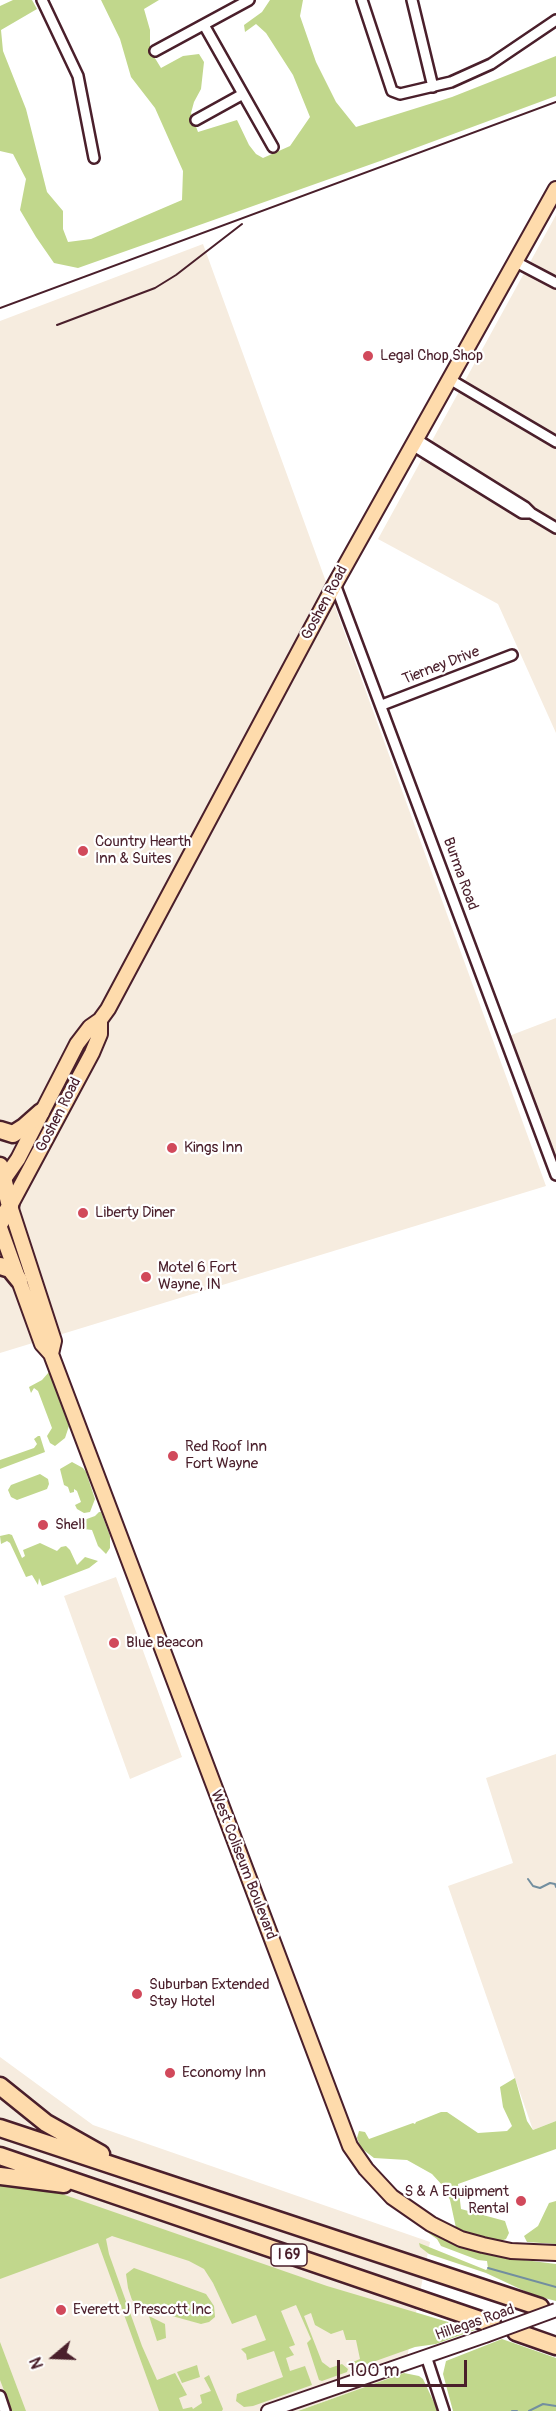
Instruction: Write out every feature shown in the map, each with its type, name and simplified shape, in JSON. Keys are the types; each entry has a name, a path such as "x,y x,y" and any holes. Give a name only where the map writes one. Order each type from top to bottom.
{"highway":[{"path":"0,1130 13,1134 40,1112"},
{"name":"West Coliseum Boulevard","path":"1,1177 10,1206"},
{"path":"0,1225 10,1206"},
{"path":"0,1266 10,1269 19,1280"},
{"path":"0,2086 46,2122 130,2172"},
{"name":"I 69","path":"0,2128 548,2308"},
{"name":"I 69","path":"0,2156 492,2324"},
{"path":"0,2176 51,2184 86,2185"},
{"path":"516,2332 556,2346"}],"main road":[{"name":"Goshen Road","path":"1,1177 18,1159 40,1112 77,1044 90,1027 100,1020 335,584 556,189"},
{"name":"Goshen Road","path":"10,1206 92,1053 100,1034 100,1020"},
{"name":"West Coliseum Boulevard","path":"10,1206 54,1341 51,1354"},
{"name":"West Coliseum Boulevard","path":"0,1225 42,1344 51,1354 350,2146 366,2169 386,2191 407,2209 431,2224 461,2239 483,2245 512,2251 556,2253"},
{"name":"Hillegas Road","path":"268,2411 445,2350 548,2308"}],"street":[{"path":"42,0 78,76 94,158"},
{"path":"155,51 249,0"},
{"path":"362,0 392,91 400,94 451,82 490,64 556,20"},
{"path":"412,0 433,87"},
{"path":"204,25 273,147"},
{"path":"196,120 243,94"},
{"path":"516,262 556,284"},
{"path":"450,380 556,442"},
{"path":"414,442 525,507 556,528"},
{"name":"Burma Road","path":"335,584 556,1175"},
{"name":"Tierney Drive","path":"382,705 512,655"},
{"path":"426,2356 444,2411"},
{"path":"0,2396 5,2411"}],"shaded area":[{"path":"556,215 556,733 498,604 378,539"},
{"path":"203,244 546,1186 0,1353 0,321"},
{"path":"556,1018 556,1170 509,1036"},
{"path":"116,1577 182,1757 130,1779 64,1596"},
{"path":"556,1754 556,2121 533,2130 448,1886 513,1863 486,1778"},
{"path":"0,2057 93,2125 430,2242 404,2373 298,2411 0,2411"}],"green space":[{"path":"13,0 32,0 37,9 1,30 3,51 26,109 47,192 63,211 63,229 68,242 91,239 182,200 183,171 155,108 131,77 120,39 101,0 159,0 144,9 150,30 150,50 161,68 183,56 199,54 204,62 201,89 191,113 198,132 237,120 249,145 256,154 263,158 290,146 310,117 293,75 266,33 256,24 245,32 244,25 262,12 270,0 303,0 300,16 316,62 336,102 356,127 452,97 556,56 556,96 78,268 54,263 36,237 20,210 26,179 13,154 0,151 0,6"},
{"path":"49,1372 69,1426 65,1438 55,1446 50,1443 47,1436 52,1428 38,1391 34,1388 31,1393 29,1387 42,1380"},
{"path":"40,1436 45,1452 0,1469 0,1460 34,1448 37,1444 34,1439"},
{"path":"72,1462 86,1472 95,1499 90,1512 84,1513 77,1509 75,1505 81,1502 77,1491 74,1489 74,1492 70,1493 68,1487 64,1485 60,1469"},
{"path":"40,1474 48,1479 47,1489 17,1500 11,1497 8,1490 11,1485"},
{"path":"101,1512 110,1536 110,1548 106,1554 98,1546 92,1530 84,1529 82,1526 84,1520"},
{"path":"12,1535 22,1558 25,1556 23,1550 40,1543 57,1551 66,1546 77,1565 85,1557 98,1561 89,1568 42,1586 39,1578 38,1585 32,1575 26,1577 10,1543 7,1541 1,1544 0,1536"},
{"path":"515,2078 527,2121 533,2130 556,2121 556,2149 458,2184 461,2209 505,2221 509,2233 506,2239 501,2241 486,2239 456,2228 450,2200 443,2186 432,2174 407,2160 374,2158 361,2148 357,2138 359,2131 365,2132 369,2139 415,2124 441,2112 447,2112 478,2133 507,2131 512,2126 503,2107 500,2087"},
{"path":"0,2183 45,2189 62,2194 327,2286 475,2330 436,2344 415,2347 356,2368 353,2362 360,2359 356,2340 346,2340 343,2330 331,2334 315,2325 311,2313 304,2316 322,2362 330,2368 342,2364 348,2369 347,2372 322,2381 319,2380 307,2343 311,2339 296,2305 281,2311 295,2345 289,2347 294,2355 286,2358 290,2371 305,2366 312,2385 253,2406 244,2407 236,2401 237,2394 283,2377 274,2351 247,2360 246,2354 241,2349 266,2340 256,2315 232,2324 204,2269 189,2261 112,2236 106,2239 109,2254 142,2346 157,2380 175,2373 187,2395 179,2398 183,2409 192,2407 193,2409 202,2403 200,2395 211,2391 204,2378 209,2375 223,2409 222,2411 159,2411 98,2243 0,2279"},
{"path":"556,2201 556,2244 527,2242 524,2236 538,2226 549,2203"},
{"path":"428,2228 508,2258 556,2264 556,2301 533,2295 486,2273 429,2254 420,2247 419,2243 486,2270 488,2268 487,2261 478,2260 441,2246 437,2239 427,2232"},
{"path":"134,2268 206,2294 214,2306 215,2317 201,2324 143,2308 132,2300 128,2288 126,2274"},
{"path":"149,2316 165,2324 166,2338 157,2341"},
{"path":"502,2339 556,2358 556,2411 453,2411 443,2374 446,2361"},
{"path":"0,2342 26,2411 12,2411 0,2380"},
{"path":"197,2365 200,2377 182,2383 177,2372"},
{"path":"404,2373 423,2379 438,2411 298,2411"}],"waterway":[{"path":"528,1879 533,1886 540,1888 550,1883 555,1884 556,1887"},
{"path":"488,2268 556,2287"},
{"path":"529,2411 543,2404 556,2406"},
{"path":"512,2411 517,2411"}],"railway":[{"path":"0,308 556,102"},
{"path":"57,325 155,288 176,275 242,224"}],"place":[{"name":"Legal Chop Shop","path":"368,356"},
{"name":"Country Hearth Inn & Suites","path":"83,851"},
{"name":"Kings Inn","path":"172,1148"},
{"name":"Liberty Diner","path":"83,1213"},
{"name":"Motel 6 Fort Wayne, IN","path":"146,1277"},
{"name":"Red Roof Inn Fort Wayne","path":"173,1456"},
{"name":"Shell","path":"43,1525"},
{"name":"Blue Beacon","path":"114,1643"},
{"name":"Suburban Extended Stay Hotel","path":"137,1994"},
{"name":"Economy Inn","path":"170,2073"},
{"name":"S & A Equipment Rental","path":"521,2201"},
{"name":"Everett J Prescott Inc","path":"61,2310"}]}
